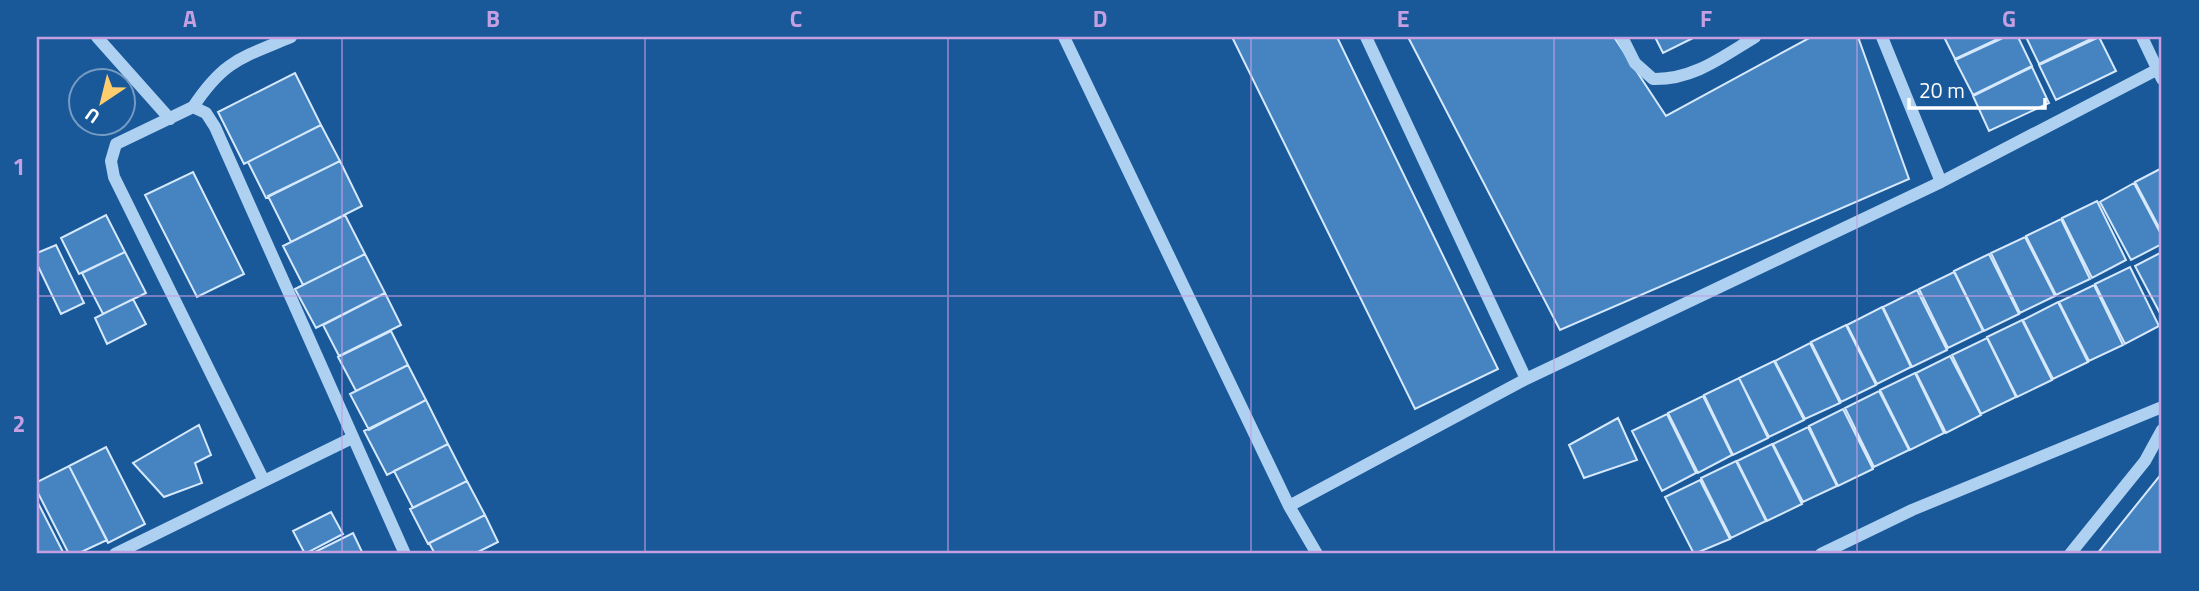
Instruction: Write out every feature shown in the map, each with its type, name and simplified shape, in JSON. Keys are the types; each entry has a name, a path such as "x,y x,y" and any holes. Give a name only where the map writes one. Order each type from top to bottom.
{"street":[{"path":"97,37 170,119"},
{"path":"264,481 114,177 111,160 116,145 194,107 213,77 236,60 291,37"},
{"path":"1064,37 1289,506 1317,554"},
{"path":"1366,37 1526,379"},
{"path":"1622,37 1635,63 1653,79 1674,80 1695,73 1755,37"},
{"path":"1882,37 1941,183"},
{"path":"1289,506 1526,379 1941,183 2161,72 2142,37"},
{"path":"194,107 206,113 215,127 405,554"},
{"path":"1822,554 1912,510 2162,407"},
{"path":"2070,554 2146,461 2162,430"},
{"path":"115,554 134,550 352,438"}],"building":[{"path":"1232,37 1337,37 1498,369 1415,409"},
{"path":"1408,37 1614,37 1666,116 1811,37 1858,37 1909,179 1560,330"},
{"path":"1655,37 1695,37 1663,53"},
{"path":"1944,37 2002,37 1955,59"},
{"path":"2005,37 2018,37 2032,66 1973,95 1955,60"},
{"path":"2026,37 2095,37 2039,64"},
{"path":"2099,37 2116,71 2056,100 2039,65"},
{"path":"2032,67 2049,103 1989,131 1973,96"},
{"path":"295,73 321,125 244,164 218,112"},
{"path":"321,125 340,161 266,198 248,162"},
{"path":"340,161 362,206 291,242 268,196"},
{"path":"2162,168 2162,233 2135,182"},
{"path":"193,172 244,274 197,297 145,195"},
{"path":"2134,183 2162,236 2162,244 2131,260 2100,202"},
{"path":"2097,201 2126,260 2092,278 2062,218"},
{"path":"106,215 125,252 79,274 61,238"},
{"path":"345,215 365,254 303,285 283,246"},
{"path":"2061,219 2090,279 2056,295 2026,236"},
{"path":"2025,237 2055,296 2020,313 1991,253"},
{"path":"56,245 84,303 61,314 37,264 37,253"},
{"path":"125,252 146,293 103,314 82,273"},
{"path":"2162,252 2162,317 2135,266"},
{"path":"365,254 385,293 316,328 295,289"},
{"path":"1989,254 2019,314 1984,331 1954,271"},
{"path":"2130,267 2159,326 2125,344 2095,284"},
{"path":"1954,272 1983,331 1948,348 1919,289"},
{"path":"2094,285 2123,345 2089,361 2059,302"},
{"path":"1917,290 1947,350 1912,367 1883,307"},
{"path":"385,293 401,325 339,356 323,325"},
{"path":"133,299 146,324 107,344 95,318"},
{"path":"2058,302 2088,362 2053,379 2023,320"},
{"path":"1882,307 1911,367 1877,384 1847,325"},
{"path":"2022,320 2052,380 2017,397 1987,337"},
{"path":"1846,325 1876,385 1841,402 1811,342"},
{"path":"391,331 408,365 356,391 338,357"},
{"path":"1987,338 2016,397 1981,414 1952,355"},
{"path":"1810,343 1840,403 1805,419 1775,361"},
{"path":"1950,356 1981,415 1946,433 1916,373"},
{"path":"1774,361 1804,420 1769,437 1739,378"},
{"path":"408,365 426,400 369,430 350,394"},
{"path":"1915,373 1944,433 1910,450 1880,390"},
{"path":"1739,378 1768,438 1733,455 1704,395"},
{"path":"1879,391 1909,450 1874,467 1845,408"},
{"path":"1703,396 1732,455 1698,473 1668,413"},
{"path":"426,400 448,444 387,475 364,431"},
{"path":"1843,409 1873,469 1838,486 1809,426"},
{"path":"1667,414 1696,473 1662,491 1632,431"},
{"path":"1618,418 1637,460 1584,478 1569,445"},
{"path":"199,425 211,455 195,463 202,483 164,497 133,463"},
{"path":"1808,427 1837,486 1803,502 1773,444"},
{"path":"448,444 467,481 413,508 394,471"},
{"path":"1772,444 1802,504 1767,521 1737,461"},
{"path":"106,447 145,524 108,543 69,466"},
{"path":"1736,461 1766,521 1731,538 1701,478"},
{"path":"69,466 107,540 77,554 69,554 37,491 37,482"},
{"path":"2162,473 2162,554 2097,554"},
{"path":"1700,480 1730,539 1694,554 1665,497"},
{"path":"467,481 485,515 428,544 410,509"},
{"path":"37,501 64,554 37,554"},
{"path":"331,512 343,534 305,554 293,531"},
{"path":"485,515 498,542 474,554 435,554 429,543"},
{"path":"353,533 363,554 311,554"}]}
